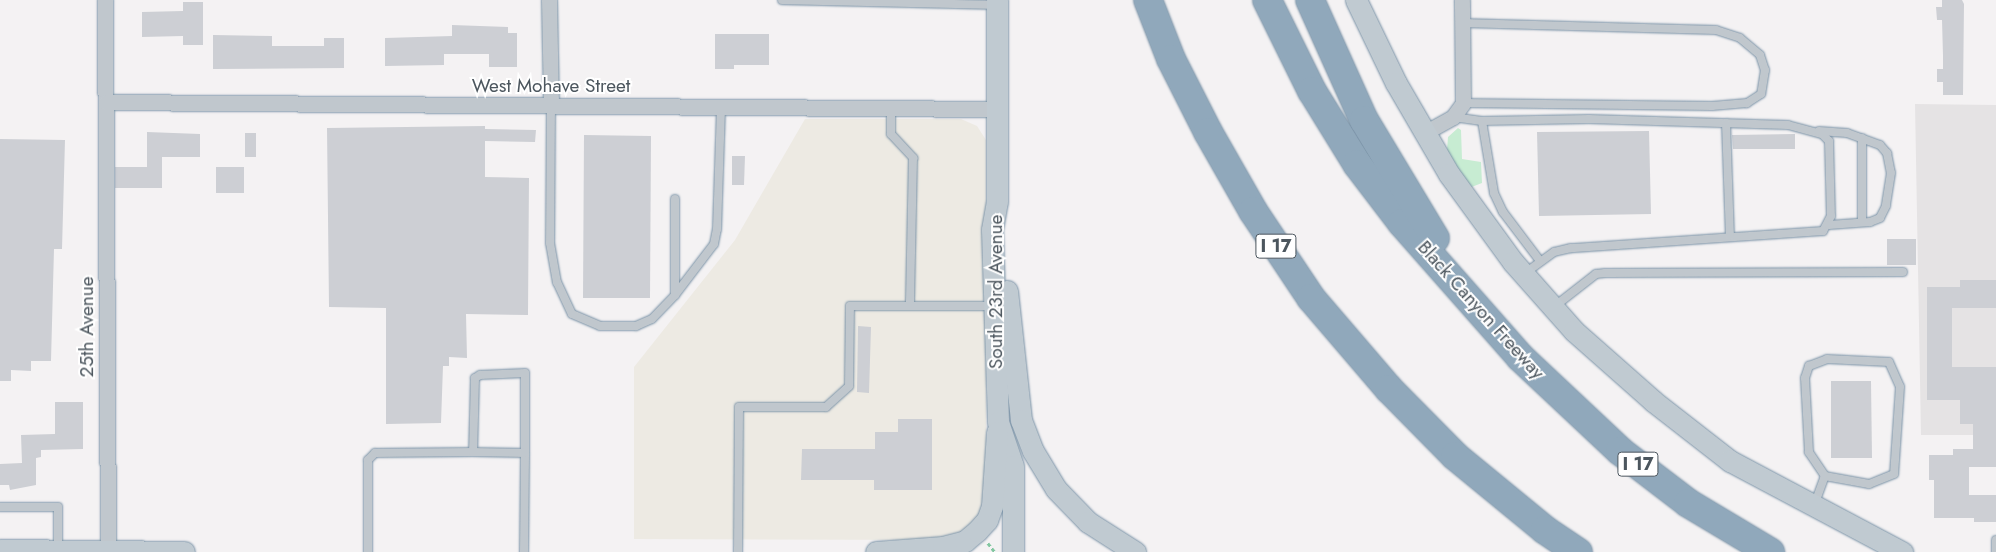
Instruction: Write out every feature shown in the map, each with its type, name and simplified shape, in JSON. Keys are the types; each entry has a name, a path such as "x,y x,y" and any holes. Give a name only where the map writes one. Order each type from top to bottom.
{"highway":[{"name":"I 17","path":"1148,0 1171,59 1208,132 1253,211 1310,298 1389,389 1456,456 1545,530 1578,552"},
{"name":"Black Canyon Freeway","path":"1267,0 1312,91 1357,164 1402,222 1520,357 1620,451 1688,503 1770,552"},
{"path":"1310,0 1364,120 1386,161 1441,246 1520,357"}],"main road":[{"path":"1356,0 1396,84 1449,174 1495,219 1524,275 1574,330 1653,401 1722,455 1814,507 1902,552"},
{"name":"South 23rd Avenue","path":"997,3 997,201 992,230 994,306 998,422 1013,466 1014,552"},
{"path":"997,201 1016,388 1021,420 1033,452 1056,489 1088,522 1136,552"},
{"path":"876,552 956,544 965,541 987,520 992,506 998,422"},
{"path":"0,550 184,552"}],"street":[{"name":"25th Avenue","path":"105,0 108,552"},
{"path":"549,0 551,106"},
{"path":"1426,132 1453,117 1463,103 1462,0"},
{"name":"West Mohave Street","path":"106,102 996,109"}],"lane":[{"path":"782,0 997,3"},
{"path":"1462,22 1698,28 1740,38 1760,55 1765,70 1762,94 1747,103 1712,106 1463,103"},
{"path":"551,106 550,243 558,282 572,314 600,326 636,326 652,319 675,296 714,244 716,236 721,107"},
{"path":"891,108 891,134 913,158 910,306"},
{"path":"1453,117 1482,120 1788,125 1862,138 1880,145 1887,153 1891,172 1886,206 1880,218 1862,222 1829,225"},
{"path":"1482,120 1495,219 1540,261"},
{"path":"1726,123 1730,236"},
{"path":"1524,275 1540,261 1572,248 1824,231 1829,225 1829,141 1812,130"},
{"path":"1862,138 1862,222"},
{"path":"675,199 675,296"},
{"path":"1553,308 1596,274 1903,272"},
{"path":"738,552 739,407 826,407 849,386 850,306 994,306"},
{"path":"1827,359 1889,362 1900,387 1894,474 1869,484 1825,476 1809,452 1805,378 1809,366 1827,359"},
{"path":"473,452 475,378 486,374 525,373 524,552"},
{"path":"368,552 368,460 374,453 525,453"},
{"path":"1814,507 1825,476"},
{"path":"0,506 58,507 58,551"},
{"path":"1996,540 1996,552"}],"shaded area":[{"path":"1915,104 1996,105 1996,435 1921,435"},
{"path":"805,119 961,119 977,126 986,140 986,498 979,516 967,531 948,540 634,539 634,367 735,240"}],"green space":[{"path":"1458,128 1461,130 1462,159 1481,162 1482,183 1469,188 1447,150 1448,137"}],"building":[{"path":"1942,0 1962,0 1964,4 1963,95 1943,95 1943,82 1937,82 1937,69 1943,69 1943,56 1942,20 1937,20 1936,7 1942,7"},
{"path":"183,2 203,2 203,45 183,45 183,36 142,37 142,12 183,11"},
{"path":"452,25 508,27 508,33 517,33 517,67 489,67 489,54 444,54 444,65 385,66 385,38 452,36"},
{"path":"715,34 769,34 769,65 734,65 734,69 715,69"},
{"path":"213,35 272,36 272,46 324,46 324,38 344,38 344,68 213,69"},
{"path":"485,126 485,129 536,130 535,142 485,141 485,177 529,178 528,315 466,314 467,358 449,357 449,366 443,366 441,423 386,424 386,308 329,307 327,128"},
{"path":"1649,131 1651,214 1539,216 1537,132"},
{"path":"147,132 200,134 200,157 162,157 162,188 115,188 115,167 147,167"},
{"path":"245,133 256,133 256,157 245,157"},
{"path":"1795,134 1795,149 1733,149 1732,135"},
{"path":"584,135 651,136 650,298 583,298"},
{"path":"0,139 65,140 62,249 54,249 51,361 31,361 31,371 11,370 11,381 0,381"},
{"path":"732,156 745,156 744,185 732,185"},
{"path":"216,167 244,167 244,193 216,193"},
{"path":"1887,239 1916,239 1916,265 1887,265"},
{"path":"1960,280 1996,280 1996,308 1952,308 1952,367 1996,367 1996,467 1969,467 1969,495 1996,495 1996,522 1974,522 1974,518 1934,518 1934,480 1929,480 1929,455 1953,455 1953,449 1973,449 1973,424 1960,424 1960,400 1927,400 1927,287 1960,287"},
{"path":"858,326 871,327 869,393 857,392"},
{"path":"1831,381 1871,381 1872,458 1831,458"},
{"path":"55,402 83,402 83,449 41,450 41,457 36,458 36,485 10,490 9,485 0,485 0,464 22,463 21,435 55,434"},
{"path":"898,419 932,419 932,490 874,490 874,480 801,480 802,449 875,449 875,432 898,432"}]}
